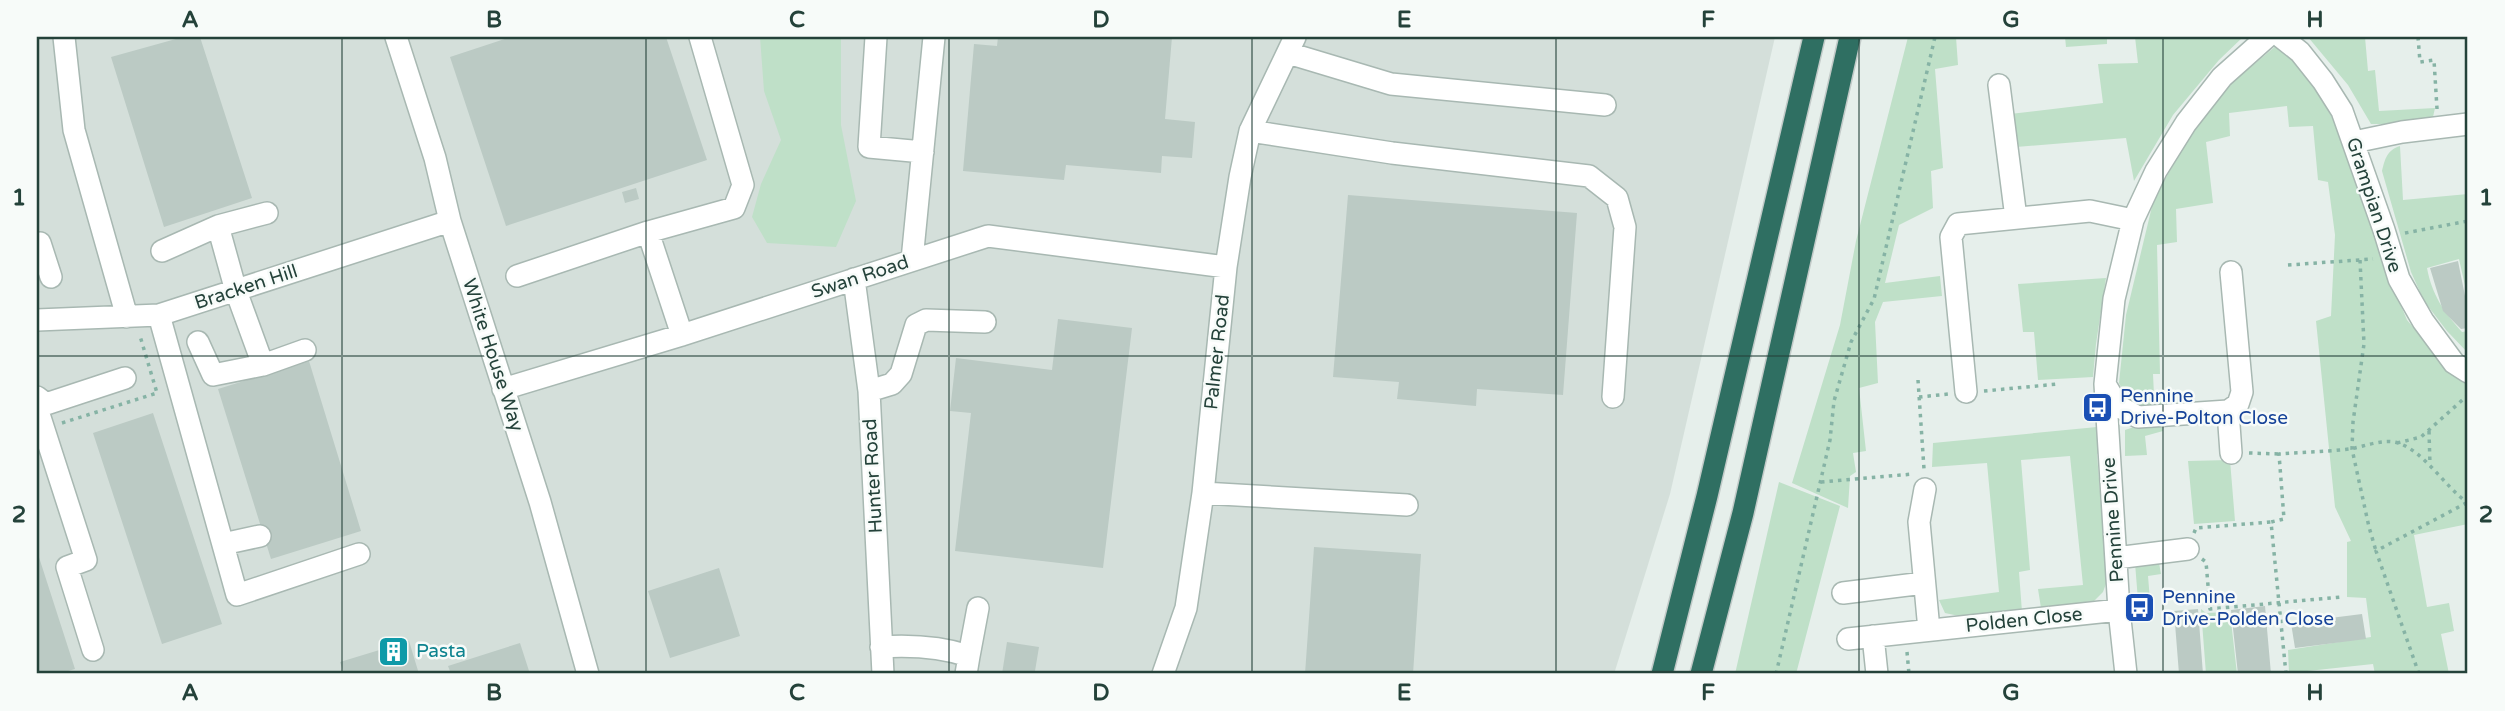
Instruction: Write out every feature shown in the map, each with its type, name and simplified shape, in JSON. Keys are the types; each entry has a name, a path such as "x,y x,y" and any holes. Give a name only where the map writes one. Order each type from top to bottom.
{"highway":[{"path":"1662,674 1707,496 1814,37"},
{"path":"1701,674 1744,513 1850,37"}],"street":[{"path":"64,37 74,130 127,317"},
{"name":"White House Way","path":"396,37 435,158 450,222 540,502 588,674"},
{"path":"517,275 648,232 734,208 743,186 700,37"},
{"path":"876,37 869,147 923,152"},
{"path":"912,260 934,37"},
{"name":"Pennine Drive","path":"2126,674 2119,610 2105,384 2114,299 2133,220 2156,171 2186,122 2222,77 2267,37"},
{"name":"Grampian Drive","path":"2281,37 2300,52 2342,111 2399,279 2423,321 2454,363 2468,372"},
{"path":"1292,45 1391,83 1605,104"},
{"name":"Palmer Road","path":"1163,674 1186,608 1203,493 1226,267 1250,131 1292,45"},
{"path":"1999,85 2015,218"},
{"path":"2354,142 2468,124"},
{"path":"1250,131 1392,153 1589,176 1618,198 1625,227 1613,397"},
{"path":"1966,392 1951,237 1958,224 2090,211 2133,220"},
{"path":"162,251 218,226 267,213"},
{"name":"Bracken Hill","path":"37,320 159,316 450,222"},
{"path":"218,226 236,291 263,365"},
{"path":"648,232 681,335"},
{"name":"Swan Road","path":"503,389 988,236 1226,267"},
{"path":"37,244 40,243 51,278"},
{"path":"2105,384 2118,406 2138,417 2228,411 2238,404 2242,393 2231,272"},
{"name":"Hunter Road","path":"854,279 869,390 883,674"},
{"path":"159,316 237,595 359,554"},
{"path":"869,390 892,384 901,374 916,325 926,320 985,322"},
{"path":"198,342 213,375 263,365 305,350"},
{"path":"37,397 46,404 125,378"},
{"path":"37,408 86,560 67,567 93,650"},
{"path":"2228,411 2231,453"},
{"path":"1925,489 1919,522 1929,630"},
{"path":"1203,493 1407,505"},
{"path":"223,544 260,536"},
{"path":"2116,558 2188,549"},
{"path":"1843,593 1924,583"},
{"path":"881,647 942,649 968,665 978,608"},
{"name":"Polden Close","path":"1848,639 2119,610"},
{"path":"1873,636 1877,674"}],"path":[{"path":"1776,674 1830,440 1834,401 1851,342 1874,299 1935,37"},
{"path":"2418,37 2420,62 2434,60 2438,127"},
{"path":"2398,235 2468,221"},
{"path":"2288,265 2373,259"},
{"path":"2360,260 2364,344 2352,449 2376,551 2419,674"},
{"path":"1821,482 1924,472 1919,380"},
{"path":"1919,397 2058,384"},
{"path":"2231,453 2279,454 2397,443 2421,437 2468,395"},
{"path":"2429,430 2430,467"},
{"path":"2376,551 2468,503 2418,456 2397,443"},
{"path":"2279,454 2284,519 2196,528 2188,549 2206,562 2210,609 2341,597"},
{"path":"2271,522 2286,674"}],"shaded area":[{"path":"37,37 1775,37 1670,494 1614,674 37,674"}],"green space":[{"path":"760,37 841,37 841,125 856,201 836,247 767,243 752,217 761,184 781,140 764,91"},
{"path":"1908,37 1956,37 1958,65 1935,69 1943,168 1931,171 1933,208 1899,225 1885,283 1940,276 1942,296 1883,302 1875,322 1878,383 1859,388 1866,451 1853,453 1856,472 1850,476 1848,508 1792,483 1840,325 1856,241"},
{"path":"2065,37 2107,37 2107,44 2066,47"},
{"path":"2135,37 2243,37 2219,60 2173,115 2134,181 2126,138 2016,147 2010,114 2103,103 2098,64 2138,63"},
{"path":"2308,37 2365,37 2368,71 2375,70 2379,111 2435,108 2433,117 2391,124 2371,124 2348,85"},
{"path":"2277,45 2308,74 2336,125 2407,320 2448,368 2468,381 2468,524 2414,535 2427,607 2449,603 2454,631 2441,634 2449,674 2375,674 2373,664 2289,673 2288,650 2371,637 2366,598 2347,597 2347,542 2351,541 2335,507 2316,321 2331,316 2335,235 2328,182 2318,180 2313,126 2289,127 2287,106 2229,113 2230,136 2206,142 2213,203 2176,209 2177,242 2157,245 2160,374 2153,374 2154,395 2185,394 2186,406 2136,407 2126,397 2119,383 2126,315 2154,198 2188,140 2227,87"},
{"path":"2400,146 2403,200 2468,194 2468,299 2459,259 2427,268 2432,287 2444,310 2462,332 2468,331 2468,353 2424,301 2411,272 2382,171 2389,153"},
{"path":"2106,278 2093,377 2038,380 2034,332 2023,332 2018,284"},
{"path":"2162,424 2163,431 2145,436 2147,455 2125,456 2125,430"},
{"path":"2097,427 2107,581 2103,592 2094,601 2041,608 2038,589 2083,585 2070,456 2021,460 2030,570 2019,572 2022,612 1959,616 1945,613 1939,600 1999,592 1987,463 1932,467 1933,443"},
{"path":"2230,460 2235,521 2194,524 2188,461"},
{"path":"1779,482 1840,506 1796,674 1735,674"},
{"path":"2135,563 2159,563 2161,574 2148,576 2151,612 2139,613"},
{"path":"2201,609 2206,613 2230,612 2237,674 2206,674"}],"building":[{"path":"183,37 200,37 252,198 164,227 111,57"},
{"path":"511,37 666,37 707,160 506,226 450,57"},
{"path":"998,37 1172,37 1165,119 1195,122 1192,158 1162,156 1161,173 1066,165 1064,180 963,171 974,44 997,46"},
{"path":"636,188 639,199 625,203 622,192"},
{"path":"1348,195 1577,213 1563,395 1477,389 1476,406 1397,399 1399,382 1333,377"},
{"path":"2458,261 2466,301 2468,300 2468,328 2461,329 2443,311 2430,268"},
{"path":"1058,319 1132,328 1103,568 955,551 971,413 950,411 956,358 1052,370"},
{"path":"309,361 361,531 271,559 218,389"},
{"path":"153,413 222,624 162,644 93,433"},
{"path":"1314,547 1421,554 1413,674 1305,674"},
{"path":"37,551 75,669 58,674 37,674"},
{"path":"719,568 740,636 670,658 648,591"},
{"path":"2265,606 2271,674 2238,674 2231,610"},
{"path":"2198,609 2203,674 2179,674 2174,611"},
{"path":"2362,614 2366,639 2295,648 2291,623"},
{"name":"Pasta","path":"409,641 419,674 344,674 340,662"},
{"path":"1007,642 1039,647 1035,671 1045,674 1002,674"},
{"path":"520,643 530,674 451,674 448,666"}],"place":[{"name":"Pennine Drive-Polton Close","path":"2097,407"},
{"name":"Pennine Drive-Polden Close","path":"2139,608"},
{"name":"Pasta","path":"393,651"}]}
